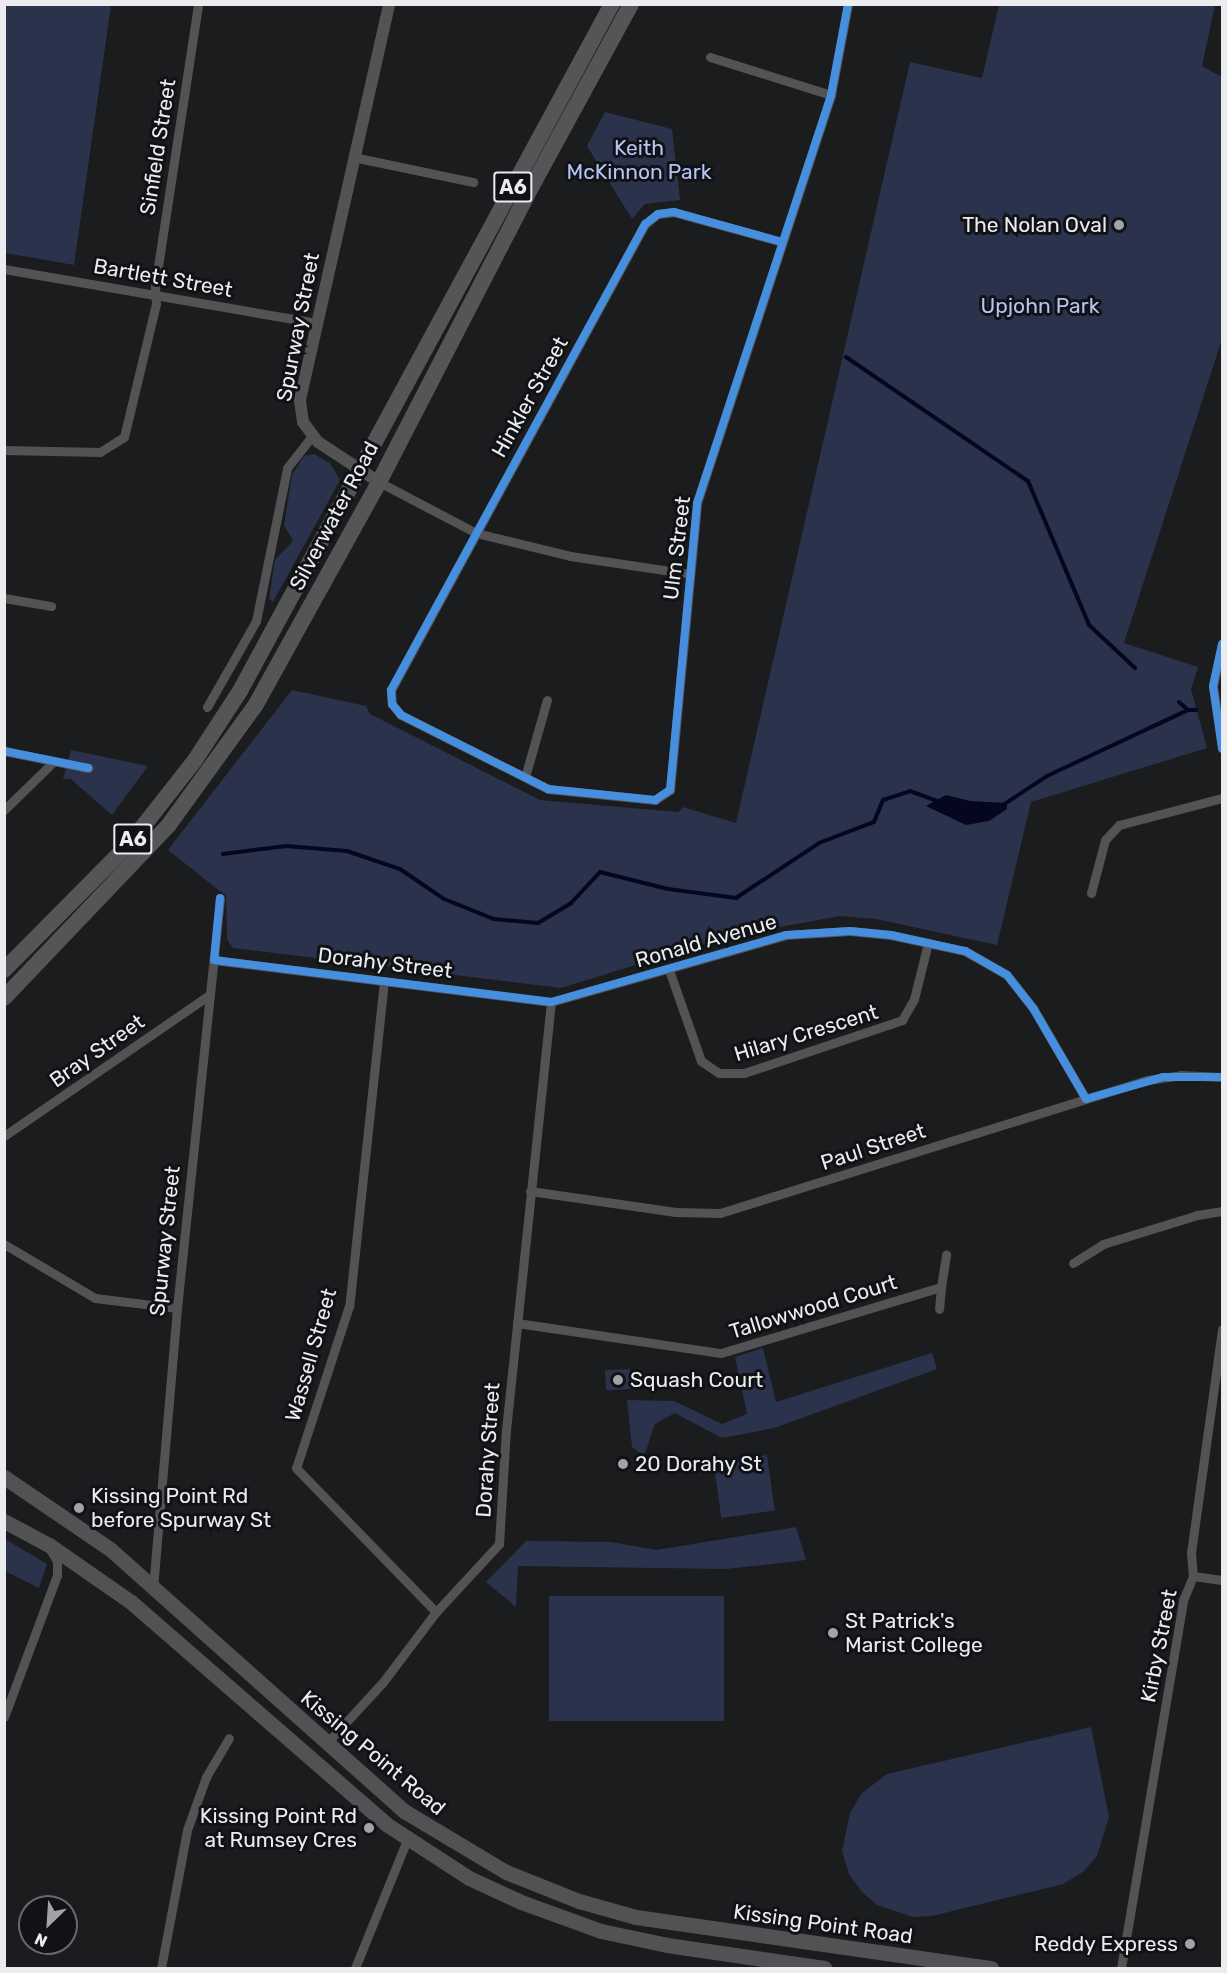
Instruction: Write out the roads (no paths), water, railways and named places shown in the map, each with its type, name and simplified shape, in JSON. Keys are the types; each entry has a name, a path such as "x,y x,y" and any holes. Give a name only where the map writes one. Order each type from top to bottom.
{"highway":[{"name":"Silverwater Road","path":"4,970 130,843 195,760 240,691 612,4"},
{"name":"Silverwater Road","path":"4,998 141,857 220,759 277,670 379,482 526,195 631,4"}],"main road":[{"name":"Kissing Point Road","path":"4,1477 80,1526 404,1811 449,1841 506,1872 579,1901 680,1925 926,1964 991,1968"},
{"name":"Kissing Point Road","path":"4,1521 49,1545 130,1602 407,1840 488,1887 577,1924 667,1946 824,1968"}],"street":[{"name":"Sinfield Street","path":"4,450 100,452 124,437 156,295 198,4"},
{"name":"Spurway Street","path":"312,435 303,422 300,400 389,4"},
{"name":"Ulm Street","path":"400,715 549,789 655,800 670,790 697,502 831,95 848,4"},
{"path":"710,57 831,95"},
{"path":"353,157 473,182"},
{"name":"Hinkler Street","path":"400,715 392,704 391,690 645,224 658,214 674,212 782,242"},
{"name":"Bartlett Street","path":"4,269 316,323"},
{"path":"207,707 256,621 287,468 312,435 379,482 476,533 570,556 690,574"},
{"path":"4,598 51,606"},
{"path":"1222,644 1213,686 1222,748"},
{"path":"525,777 547,700"},
{"path":"4,752 88,768"},
{"path":"4,810 53,762"},
{"path":"1091,893 1106,840 1119,825 1222,798"},
{"name":"Spurway Street","path":"153,1588 177,1308 220,898"},
{"name":"Ronald Avenue","path":"551,1002 786,935 850,931 928,943 980,956 1007,975 1033,1008 1086,1099"},
{"name":"Hilary Crescent","path":"669,970 701,1061 719,1073 737,1074 902,1020 914,999 928,943"},
{"name":"Dorahy Street","path":"214,960 551,1002 517,1323 499,1544 436,1612 383,1682 326,1744"},
{"name":"Wassell Street","path":"384,981 349,1306 296,1468 436,1612"},
{"name":"Bray Street","path":"4,1136 209,995"},
{"name":"Paul Street","path":"530,1191 675,1212 720,1213 1163,1077 1222,1077"},
{"path":"1073,1263 1103,1244 1197,1215 1222,1211"},
{"path":"4,1244 95,1298 177,1308"},
{"path":"939,1309 946,1254"},
{"name":"Tallowwood Court","path":"517,1323 721,1353 941,1287"},
{"name":"Kirby Street","path":"1121,1968 1183,1600 1193,1576 1191,1553 1222,1329"},
{"path":"4,1717 52,1591 57,1561 49,1545"},
{"path":"1193,1576 1222,1580"},
{"path":"161,1968 187,1830 206,1776 230,1738"},
{"path":"355,1968 407,1840"}],"waterway":[{"path":"846,357 1028,481 1089,625 1135,668"},
{"path":"1179,702 1188,710"},
{"path":"1003,805 1047,776 1188,710 1196,710"},
{"path":"223,854 286,846 347,851 400,869 444,899 494,919 538,923 571,903 600,872 668,889 736,898 819,843 874,822 883,800 910,791 938,801"}],"place":[{"name":"The Nolan Oval","path":"1119,225"},
{"name":"Squash Court","path":"618,1380"},
{"name":"20 Dorahy St","path":"623,1464"},
{"name":"Kissing Point Rd before Spurway St","path":"79,1508"},
{"name":"St Patrick's Marist College","path":"833,1633"},
{"name":"Kissing Point Rd at Rumsey Cres","path":"369,1828"},
{"name":"Reddy Express","path":"1190,1944"}],"park label":[{"name":"Keith McKinnon Park","path":"639,160"},
{"name":"Upjohn Park","path":"1040,306"}]}
